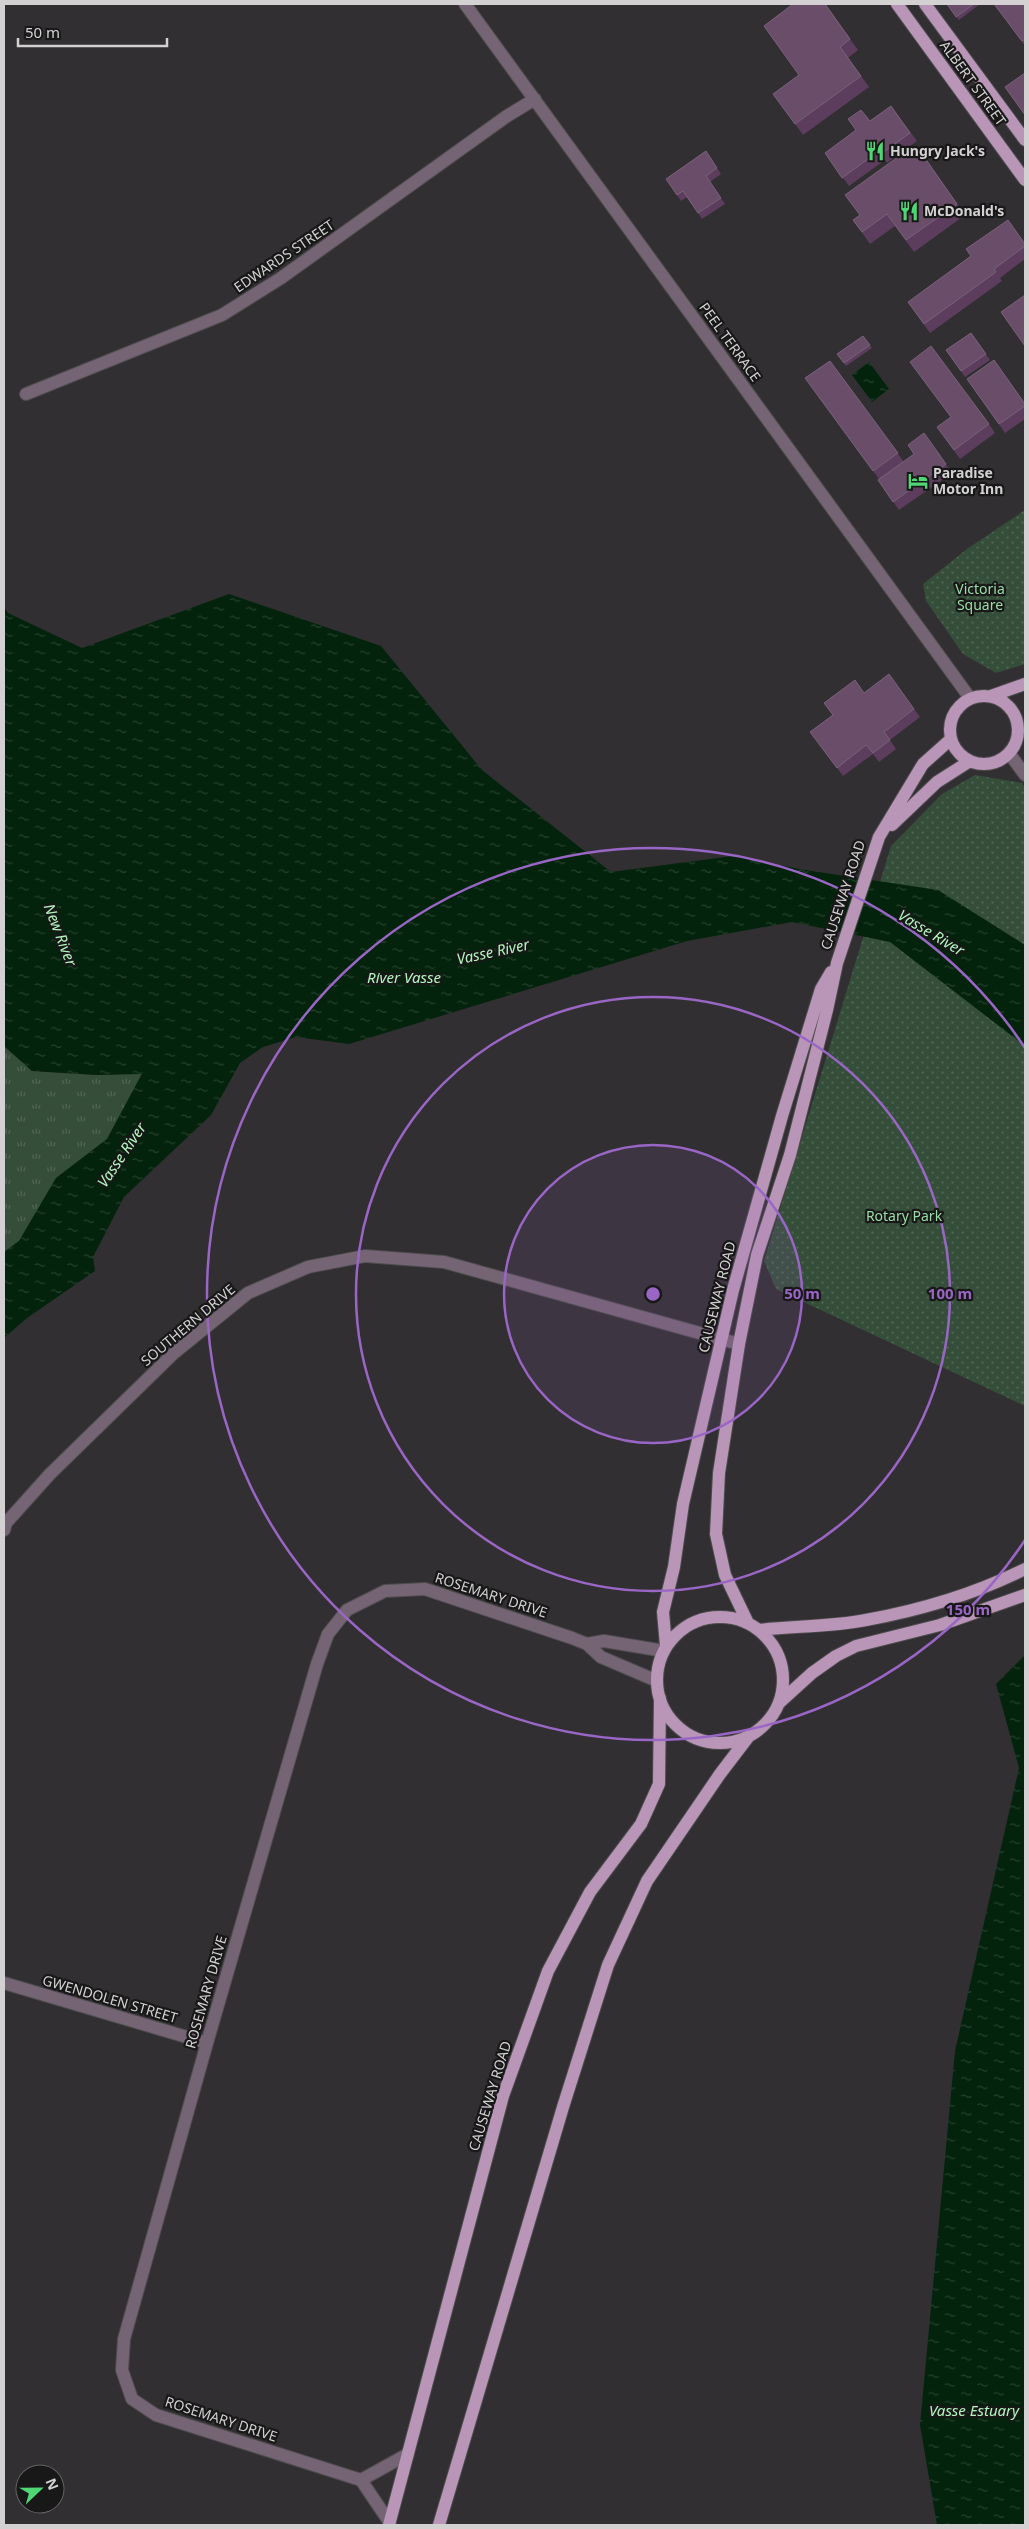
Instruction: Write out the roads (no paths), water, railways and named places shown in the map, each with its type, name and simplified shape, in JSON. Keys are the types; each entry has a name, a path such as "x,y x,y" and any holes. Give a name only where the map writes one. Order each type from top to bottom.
{"main road":[{"name":"ALBERT STREET","path":"897,4 1025,180"},
{"name":"ALBERT STREET","path":"926,4 1025,140"},
{"path":"991,696 1008,706 1021,721 1017,736 1009,753 999,760 988,764 970,761 962,756 951,739 952,716 960,705 970,698 991,696 1025,684"},
{"name":"CAUSEWAY ROAD","path":"748,1623 726,1574 716,1534 719,1473 739,1344 757,1255 790,1155 828,1010 836,963 879,837 923,764 951,739"},
{"name":"CAUSEWAY ROAD","path":"879,837 937,782 970,761"},
{"name":"CAUSEWAY ROAD","path":"665,1648 663,1612 674,1567 683,1504 739,1267 821,989 836,963"},
{"path":"759,1630 873,1618 939,1603 995,1584 1025,1569"},
{"path":"779,1703 783,1680 778,1656 770,1642 759,1630 748,1623 730,1617 712,1617 694,1622 678,1632 665,1648 659,1665 657,1681 660,1698 668,1715 680,1728 696,1738 714,1743 732,1742 749,1736 762,1728 779,1703 812,1673 836,1656 856,1646 940,1625 1025,1595"},
{"name":"CAUSEWAY ROAD","path":"389,2524 503,2096 548,1971 590,1892 641,1824 659,1784 660,1698"},
{"path":"439,2525 563,2107 608,1965 647,1880 720,1774 749,1736"}],"street":[{"name":"PEEL TERRACE","path":"465,4 970,698"},
{"name":"EDWARDS STREET","path":"26,394 222,315 281,278 507,116 535,100"},
{"path":"1009,753 1025,775"},
{"name":"SOUTHERN DRIVE","path":"4,1530 6,1524 50,1474 174,1353 248,1293 308,1267 365,1256 444,1262 739,1344"},
{"name":"ROSEMARY DRIVE","path":"361,2480 156,2415 132,2399 122,2370 124,2339 207,2043 317,1664 328,1634 347,1610 385,1591 425,1589 587,1644 601,1658 657,1681"},
{"name":"ROSEMARY DRIVE","path":"587,1644 604,1641 665,1648"},
{"name":"GWENDOLEN STREET","path":"4,1983 207,2043"},
{"path":"389,2524 361,2480 408,2454"}],"water":[{"path":"869,362 889,389 872,402 852,375"},
{"path":"229,594 381,646 482,770 611,872 733,856 805,870 938,890 1025,945 1025,1046 890,942 792,922 687,941 349,1044 296,1037 263,1047 240,1063 211,1115 124,1197 93,1257 95,1271 27,1318 4,1338 4,1252 19,1241 56,1178 107,1139 142,1074 97,1075 32,1071 4,1046 4,607 8,613 82,648"},
{"name":"Vasse Estuary","path":"1025,1655 1025,2525 937,2525 920,2425 955,2051 1019,1768 996,1684"}],"place":[{"name":"Hungry Jack's","path":"875,151"},
{"name":"McDonald's","path":"909,211"},
{"name":"Paradise Motor Inn","path":"918,481"}],"park label":[{"name":"Victoria Square","path":"980,598"},
{"name":"Rotary Park","path":"904,1216"}],"water label":[{"name":"Vasse River","path":"931,933"},
{"name":"New River","path":"60,935"},
{"name":"Vasse River","path":"493,952"},
{"name":"River Vasse","path":"404,978"},
{"name":"Vasse River","path":"122,1155"}]}
